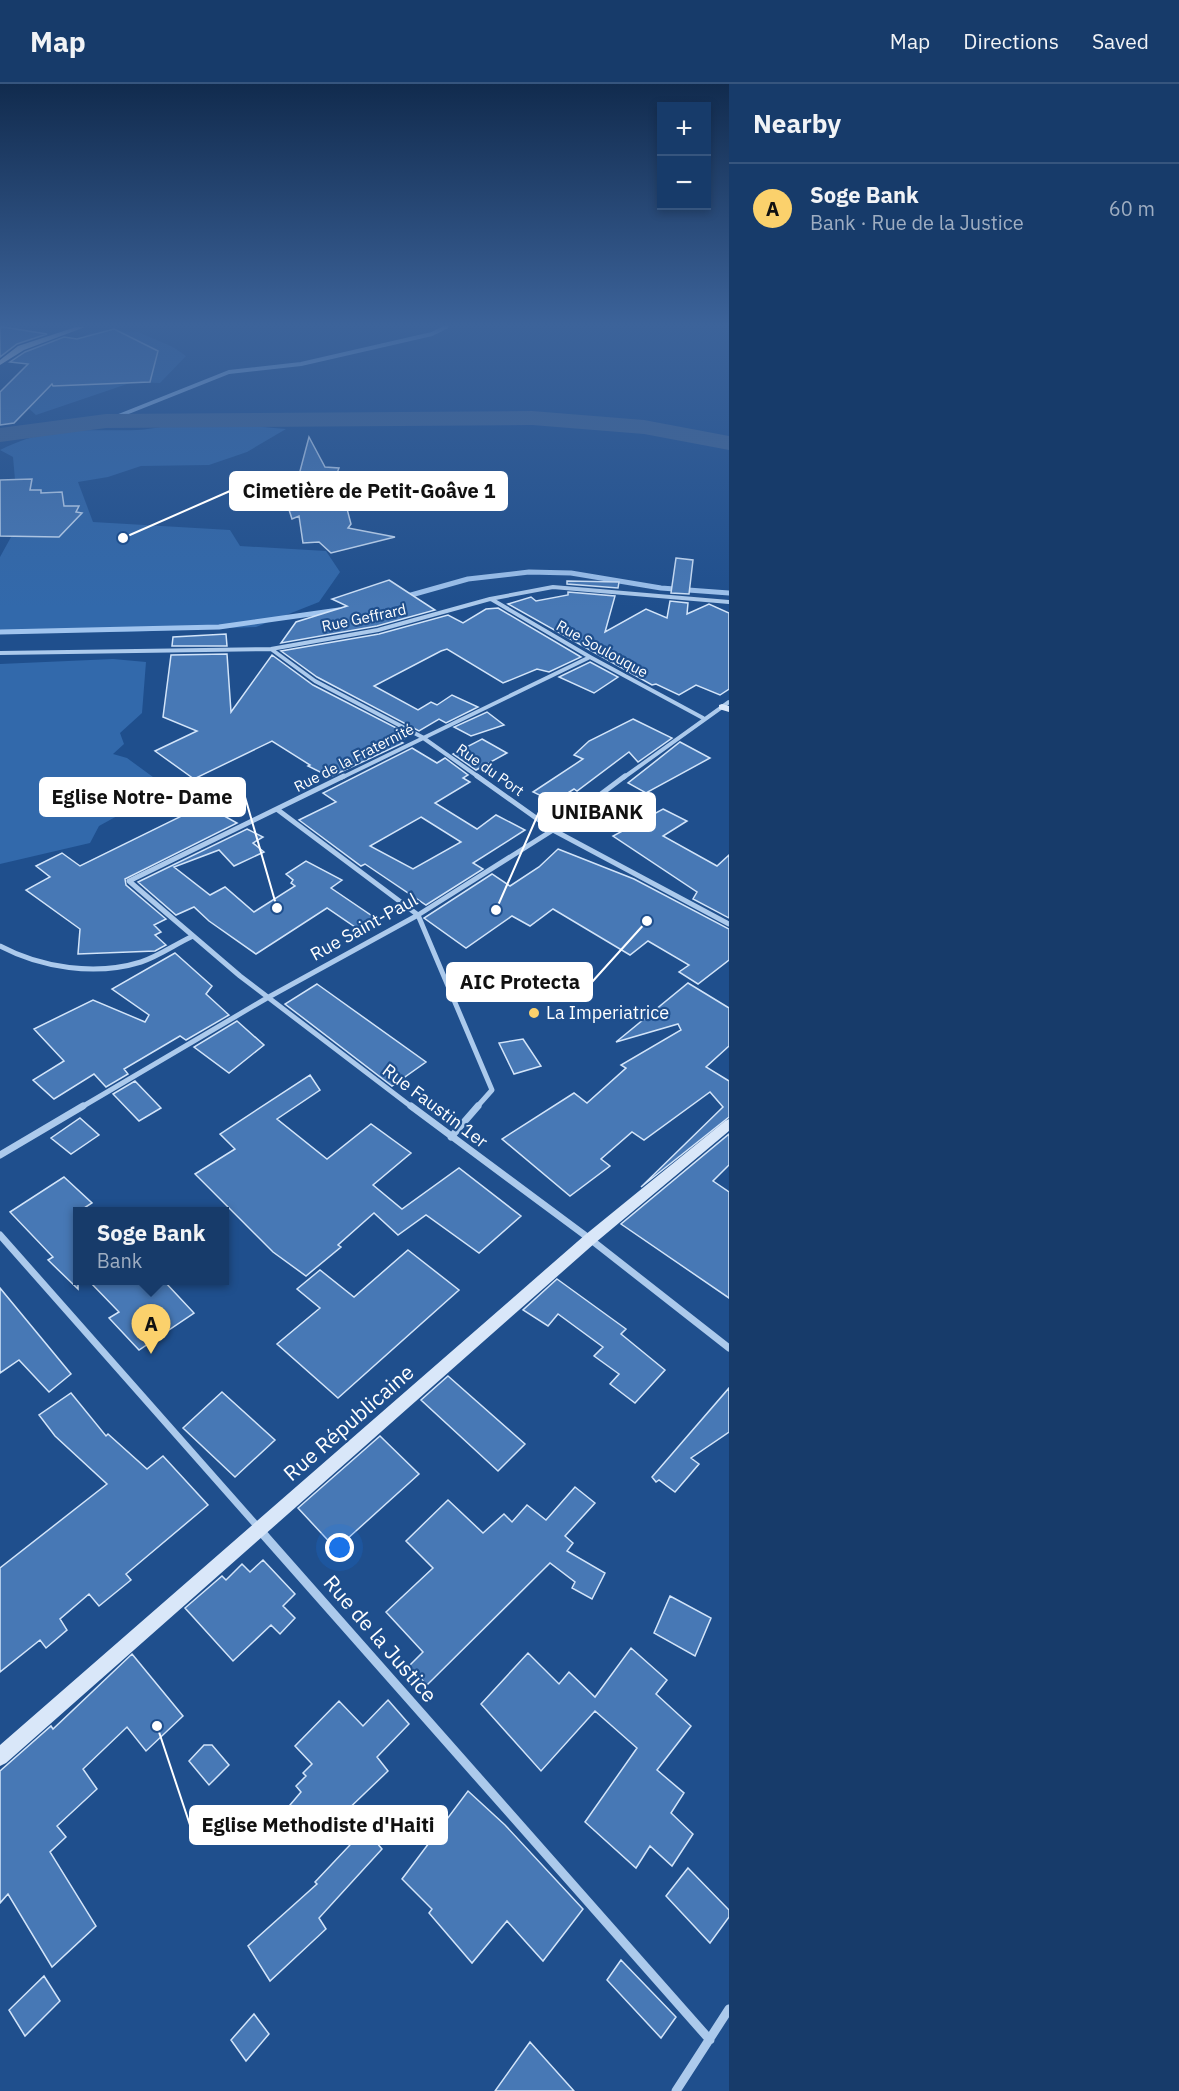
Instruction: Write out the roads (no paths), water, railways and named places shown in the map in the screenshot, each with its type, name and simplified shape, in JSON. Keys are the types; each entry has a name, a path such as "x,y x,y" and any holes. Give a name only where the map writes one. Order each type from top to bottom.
{"street":[{"name":"Rue Geffrard","path":"0,654 271,649 378,630 490,599 553,586 729,602"},
{"name":"Rue Soulouque","path":"490,599 590,657 703,718"},
{"name":"Rue du Port","path":"271,649 315,681 422,737 553,830 729,924"},
{"name":"Rue de la Fraternité","path":"129,881 590,657"},
{"name":"Rue Saint-Paul","path":"0,1155 267,998 418,915 553,830 703,718 727,706"},
{"path":"278,810 418,915 492,1090 451,1137"},
{"name":"Rue Faustin 1er","path":"129,881 191,937 267,998 590,1239 729,1348"},
{"path":"0,946 18,957 72,967 137,963 191,937"},
{"name":"Rue Républicaine","path":"0,1757 590,1239 729,1124"},
{"name":"Rue de la Justice","path":"0,1235 710,2040"},
{"path":"676,2091 729,2009"}],"waterway":[{"path":"0,435 106,421 154,421"},
{"path":"565,421 644,427 729,443"},
{"path":"404,597 468,579 529,572 571,573 661,588 729,593"},
{"path":"0,632 219,627 339,610"}],"place":[{"name":"Cimetière de Petit-Goâve 1","path":"123,538"},
{"name":"Eglise Notre- Dame","path":"277,908"},
{"name":"UNIBANK","path":"496,910"},
{"name":"AIC Protecta","path":"647,921"},
{"name":"La Imperiatrice","path":"534,1013"},
{"name":"Soge Bank","path":"151,1354"},
{"name":"Eglise Methodiste d'Haiti","path":"157,1726"}]}
